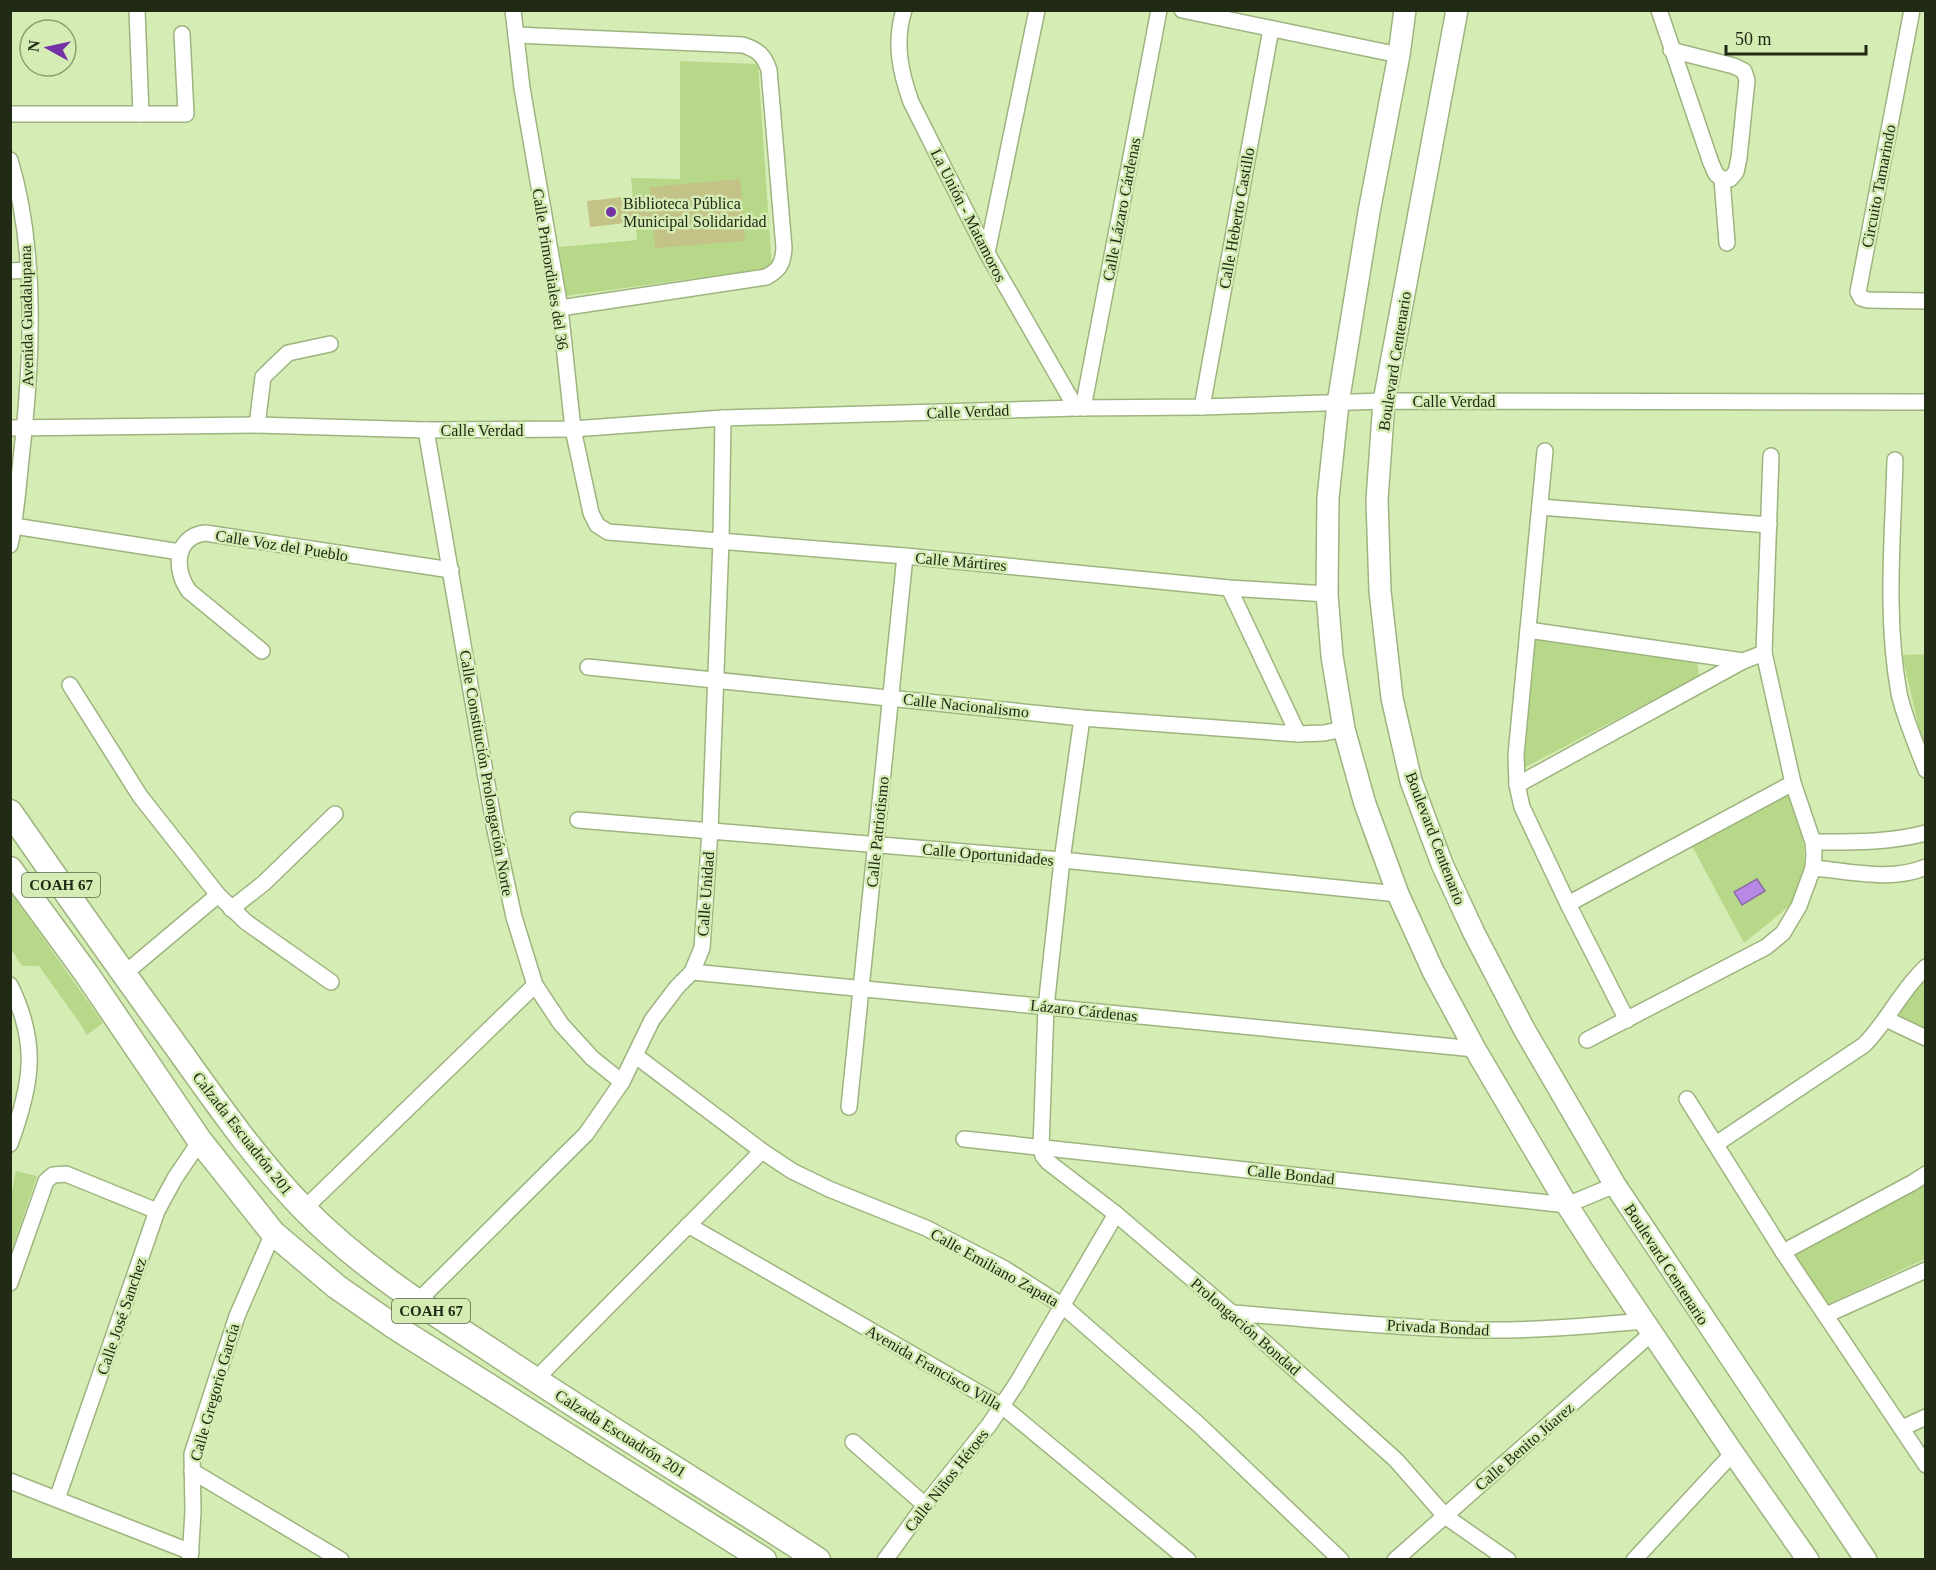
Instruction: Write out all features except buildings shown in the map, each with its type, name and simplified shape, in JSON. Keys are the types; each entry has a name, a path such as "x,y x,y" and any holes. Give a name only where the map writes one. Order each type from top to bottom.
{"main road":[{"path":"1404,10 1399,56 1369,212 1338,403 1328,498 1327,594 1332,656 1344,729 1365,804 1398,894 1433,971 1567,1205 1733,1454 1808,1560"},
{"name":"Boulevard Centenario","path":"1457,10 1384,401 1377,500 1380,591 1392,698 1412,781 1442,864 1474,933 1524,1029 1615,1185 1866,1560"},
{"name":"Calzada Escuadrón 201","path":"10,812 118,966 257,1156 304,1209 350,1252 417,1302 535,1380 819,1560"},
{"name":"Calzada Escuadrón 201","path":"10,869 86,973 200,1141 273,1233 337,1287 392,1325 764,1560"},
{"path":"86,973 118,966"}],"street":[{"path":"137,10 141,114"},
{"name":"Calle Primordiales del 36","path":"513,10 532,150 560,308 573,429 591,513 597,525"},
{"name":"La Unión - Matamoros","path":"904,10 898,49 902,77 911,102 987,252 1080,408"},
{"path":"987,252 1037,10"},
{"name":"Calle Lázaro Cárdenas","path":"1080,408 1160,10"},
{"path":"1182,10 1399,56"},
{"path":"1659,10 1671,50 1711,164 1716,174 1722,179 1730,179 1736,172 1739,158 1747,80 1744,70 1671,50"},
{"name":"Circuito Tamarindo","path":"1912,10 1858,292 1861,298 1868,300 1926,301"},
{"name":"Calle Heberto Castillo","path":"1202,407 1271,29"},
{"path":"10,114 186,114 182,34"},
{"path":"516,35 743,45 754,48 764,56 769,70 784,248 783,261 778,271 766,277 560,308"},
{"name":"Avenida Guadalupana","path":"10,160 15,175 25,232 30,349 18,428 14,526 10,545"},
{"path":"1722,179 1727,243"},
{"path":"10,271 28,270"},
{"path":"257,425 263,377 288,353 330,345"},
{"name":"Calle Verdad","path":"18,428 257,425 426,430 573,429 723,418 1384,401 1926,402"},
{"name":"Calle Unidad","path":"417,1302 586,1134 621,1082 652,1020 677,987 692,972 702,948 710,831 721,540 723,418"},
{"name":"Calle Constitución Prolongación Norte","path":"426,430 495,830 514,917 536,985 561,1024 592,1058 621,1082"},
{"path":"1545,451 1516,755 1517,785 1522,807 1627,1020"},
{"path":"1587,1040 1766,947 1783,933 1800,906 1813,868 1813,842 1793,783 1764,653 1771,456"},
{"path":"1895,460 1891,599 1893,647 1899,694 1924,760"},
{"path":"1540,507 1768,525"},
{"name":"Calle Mártires","path":"597,525 608,532 905,556 1228,588 1327,594"},
{"path":"14,526 180,552 181,581 189,591 262,651"},
{"name":"Calle Voz del Pueblo","path":"180,552 195,534 205,533 451,570"},
{"name":"Calle Patriotismo","path":"849,1107 905,556"},
{"path":"1228,588 1298,734"},
{"path":"1528,630 1743,661"},
{"path":"1517,785 1743,661 1764,653"},
{"name":"Calle Nacionalismo","path":"588,667 1082,718 1298,734 1324,733 1344,729"},
{"path":"70,685 140,796 218,895 246,922 331,982"},
{"path":"1041,1147 1046,1006 1062,860 1082,718"},
{"path":"1568,904 1793,783"},
{"path":"231,909 264,883 335,814"},
{"name":"Calle Oportunidades","path":"578,820 1062,860 1398,894"},
{"path":"1813,842 1877,842 1926,833"},
{"path":"1813,868 1886,875 1905,874 1926,867"},
{"path":"118,966 218,895"},
{"path":"1716,1144 1856,1052 1874,1036 1914,978 1926,968"},
{"name":"Lázaro Cárdenas","path":"692,972 1476,1048"},
{"path":"10,985 17,1015 30,1044 29,1072 18,1122 10,1144"},
{"path":"304,1209 536,985"},
{"path":"1886,1019 1926,1038"},
{"name":"Calle Emiliano Zapata","path":"636,1056 792,1171 829,1190 926,1228 1005,1269 1063,1306 1198,1424 1341,1560"},
{"path":"1687,1099 1783,1252 1926,1465"},
{"name":"Calle Bondad","path":"964,1139 1567,1205 1615,1185"},
{"name":"Calle José Sanchez","path":"57,1499 157,1211 175,1178 200,1141"},
{"name":"Prolongación Bondad","path":"1041,1147 1043,1156 1048,1162 1116,1214 1232,1313 1396,1460 1445,1516 1508,1560"},
{"path":"535,1380 762,1151"},
{"path":"10,1283 46,1181 53,1174 66,1174 157,1211"},
{"path":"1783,1252 1926,1174"},
{"name":"Calle Niños Héroes","path":"885,1560 1002,1406 1116,1214"},
{"name":"Avenida Francisco Villa","path":"688,1226 1002,1406 1188,1560"},
{"name":"Calle Gregorio García","path":"191,1556 192,1454 237,1316 273,1233"},
{"path":"1826,1315 1926,1270"},
{"name":"Privada Bondad","path":"1232,1313 1474,1330 1648,1327"},
{"name":"Calle Benito Júarez","path":"1395,1560 1648,1327"},
{"path":"1902,1428 1926,1417"},
{"path":"853,1442 925,1505"},
{"path":"1634,1560 1733,1454"},
{"path":"192,1471 341,1560"},
{"path":"10,1481 191,1556"}],"green space":[{"path":"680,61 758,64 772,268 566,296 559,247 637,240 631,178 680,179"},
{"path":"1530,636 1697,661 1699,676 1522,769"},
{"path":"1925,654 1926,739 1922,741 1902,655"},
{"path":"1790,790 1804,845 1804,873 1791,904 1744,943 1692,846"},
{"path":"11,893 103,1023 87,1035 39,966 22,966 11,949"},
{"path":"1925,976 1925,1032 1894,1013"},
{"path":"16,1171 37,1176 11,1253 11,1198"},
{"path":"1925,1184 1925,1259 1826,1305 1791,1253"}],"shaded area":[{"path":"1757,879 1765,891 1742,905 1734,892"}],"place":[{"name":"Biblioteca Pública Municipal Solidaridad","path":"611,212"}]}
